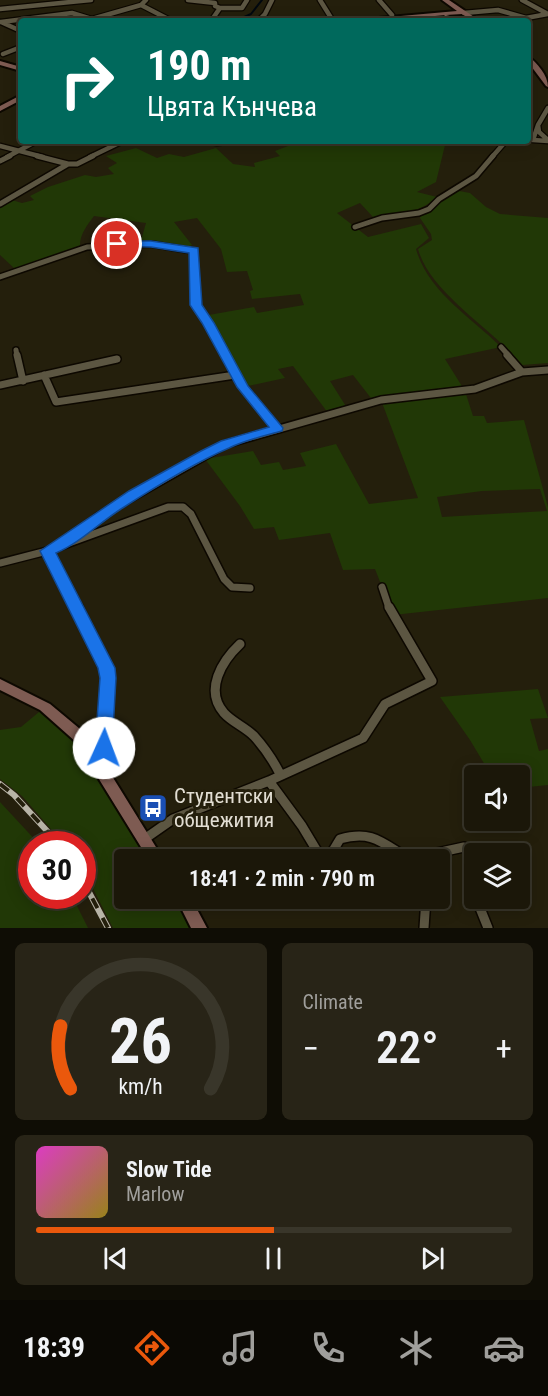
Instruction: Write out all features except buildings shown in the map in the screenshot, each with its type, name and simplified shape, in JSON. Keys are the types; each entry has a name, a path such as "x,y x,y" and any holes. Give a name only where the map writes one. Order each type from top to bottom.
{"main road":[{"path":"439,0 462,14"},
{"path":"445,0 462,14"},
{"path":"388,18 462,14"},
{"path":"395,17 446,17 462,14"},
{"path":"531,57 548,74"},
{"path":"531,62 548,85"},
{"path":"0,65 18,70"},
{"path":"0,109 18,99"},
{"path":"0,684 45,707 72,728 103,771 149,849"},
{"path":"189,909 200,928"}],"street":[{"path":"0,9 91,0"},
{"path":"101,18 141,5 147,0"},
{"path":"188,0 214,3 220,8 242,8 247,0"},
{"path":"261,18 266,14 272,0"},
{"path":"320,0 331,18"},
{"path":"378,0 395,17"},
{"path":"522,0 548,14"},
{"path":"141,5 166,18"},
{"path":"213,18 220,8"},
{"path":"462,14 498,10 526,18 548,14"},
{"path":"28,18 62,13 81,14 90,18"},
{"path":"1,22 18,19"},
{"path":"1,22 18,30"},
{"path":"3,54 18,48"},
{"path":"548,108 531,140 548,141"},
{"path":"538,125 539,132 548,141"},
{"path":"0,161 31,144"},
{"path":"0,146 68,164 77,164 117,144"},
{"path":"355,227 382,218 429,209 439,199 476,176 503,144"},
{"path":"0,204 68,164"},
{"path":"0,278 87,247 151,244 194,251 196,305 235,375 277,428"},
{"path":"501,347 522,372"},
{"path":"16,350 23,381"},
{"path":"0,386 117,359"},
{"path":"62,544 108,511 226,444 381,400 475,389 522,372 548,370"},
{"path":"44,375 56,402 235,375"},
{"path":"0,562 47,551 168,507 183,507 191,514 224,579 232,587 250,588"},
{"path":"47,551 106,668 108,678 103,771"},
{"path":"143,840 173,819 269,781 363,738 385,704 432,681 388,606 382,587"},
{"path":"240,644 226,657 218,672 216,687 218,702 224,713 243,727 271,755 280,774"},
{"path":"269,781 316,849"},
{"path":"334,849 340,839 367,833 393,849"},
{"path":"424,928 425,909"},
{"path":"479,909 488,928"}],"green space":[{"path":"285,144 445,144 436,182 417,192 437,197 430,203 407,213 373,217 360,203 337,213 368,237 421,224 429,238 416,249 430,278 452,303 501,347 445,359 465,391 473,416 484,416 487,423 524,420 548,507 548,598 393,615 375,569 343,570 330,533 279,540 274,527 254,529 205,459 253,451 261,465 279,462 283,470 306,466 300,453 336,444 369,504 418,498 381,400 374,402 353,375 330,381 347,408 328,413 293,366 278,369 285,378 243,387 203,316 254,307 257,313 304,305 300,294 252,299 250,291 253,290 247,271 227,272 221,249 197,218 174,222 192,245 180,250 140,244 146,223 94,216 82,235 80,249 33,267 14,268 0,255 0,204 8,199 22,203 34,200 30,196 48,187 85,175 96,177 114,174 108,168 117,163 106,156 136,148 157,158 169,154 184,157 216,148 233,164 255,167 254,163 280,156 275,151 288,146","holes":["540,489 547,511 442,517 437,497 482,491"]},
{"path":"454,190 470,193 486,207 500,214 548,218 548,363 522,365 510,351 449,296 435,281 425,265 418,249 432,240 431,234 420,218 421,213"},
{"path":"538,689 548,718 530,719 539,751 548,749 548,785 530,787 530,765 485,765 440,697"},
{"path":"45,707 72,728 151,849 114,849 114,909 189,909 199,928 113,928 96,895 96,831 53,831 22,796 0,779 0,730 21,727"},
{"path":"0,802 27,831 18,831 18,909 78,909 88,928 0,928"}],"waterway":[{"path":"242,18 251,14 262,0"}],"railway":[{"path":"0,784 14,795 47,831"},
{"path":"96,905 108,928"}],"place":[{"name":"Студентски общежития","path":"153,808"}],"route":[{"path":"104,748 108,678 106,668 79,609 47,551 62,544 99,516 205,454 226,444 277,428 235,375 196,305 194,251 157,244 117,244"}]}
